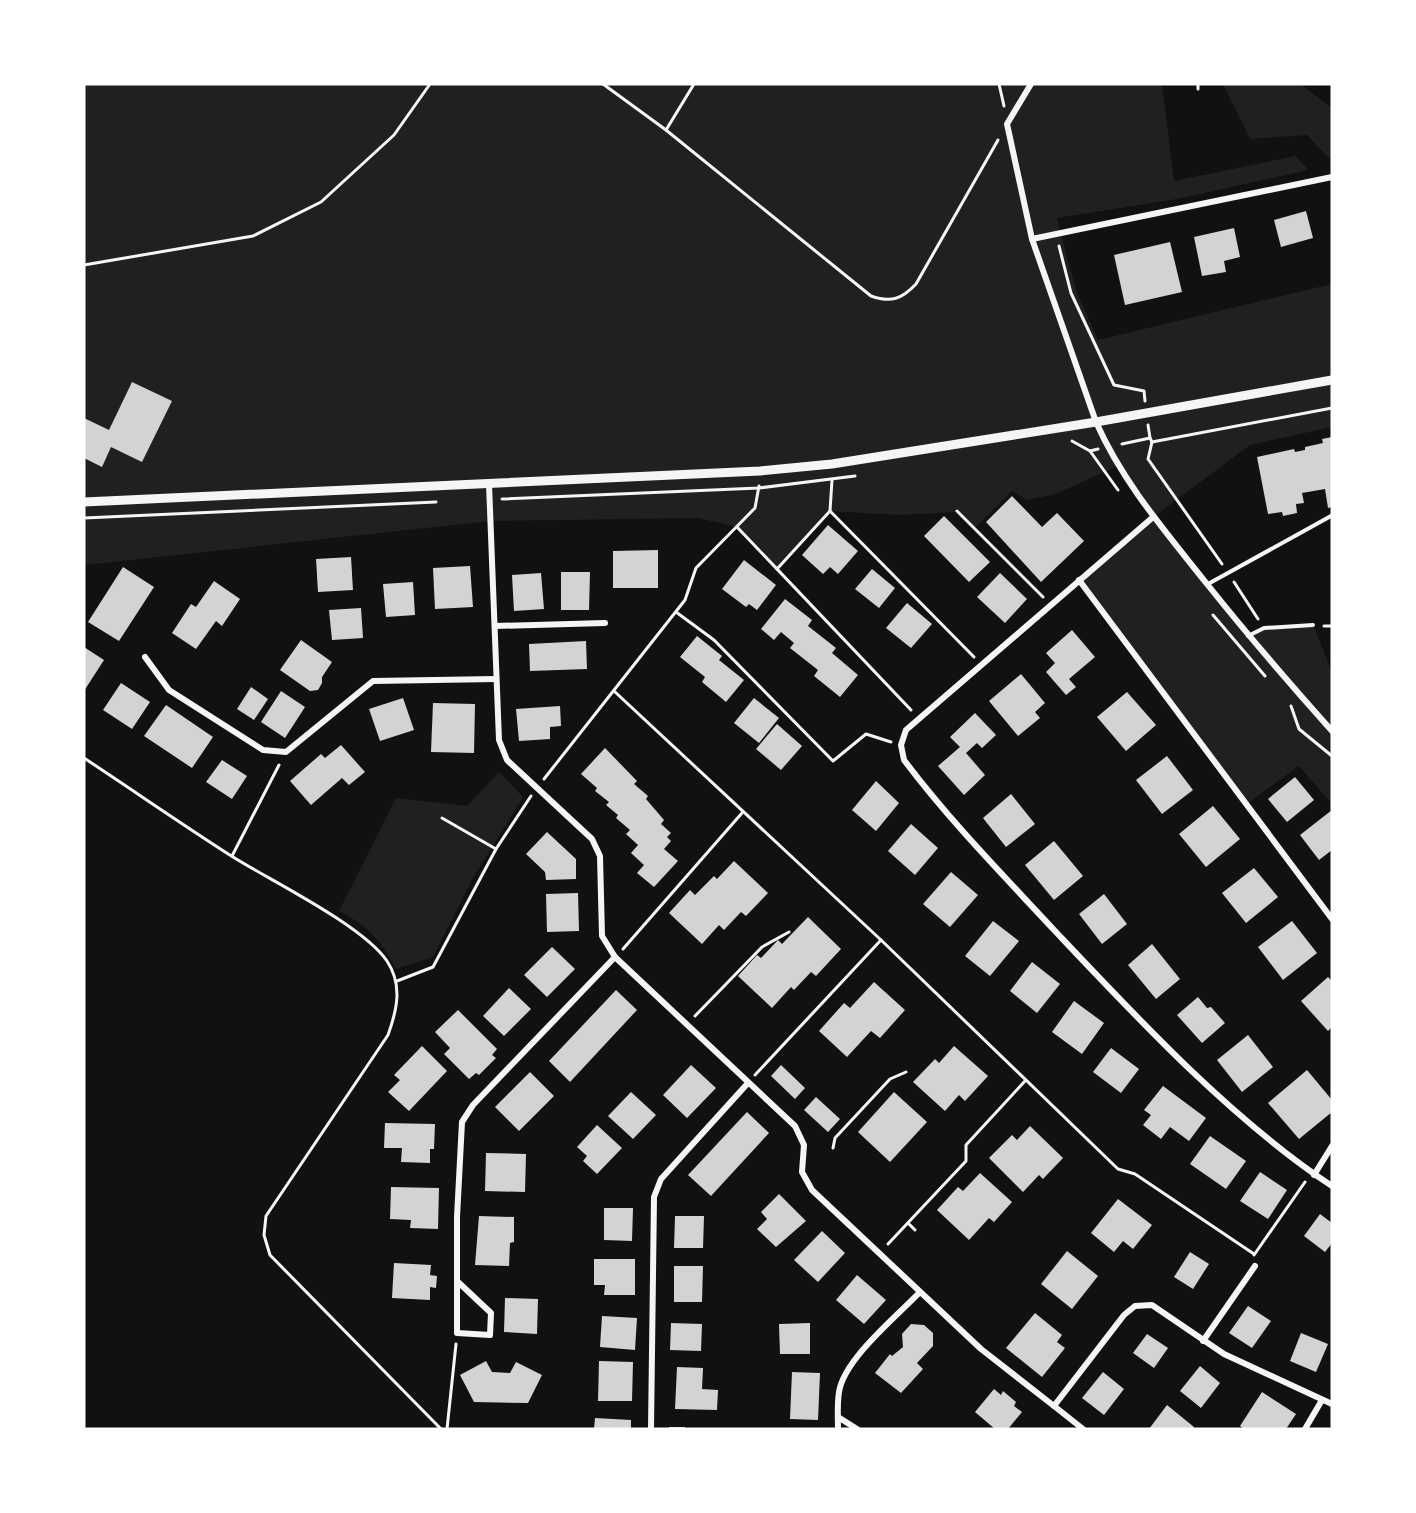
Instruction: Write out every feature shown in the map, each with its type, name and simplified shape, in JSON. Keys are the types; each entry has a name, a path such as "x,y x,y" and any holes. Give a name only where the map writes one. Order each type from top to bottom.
{"street":[{"path":"1031,84 1007,124 1032,239 1095,422 1107,447 1152,518 1247,636 1332,731"},
{"path":"1032,239 1332,177"},
{"path":"84,502 760,471 832,464 1146,414 1332,380"},
{"path":"489,484 499,740 507,760 592,839 600,856 602,936 615,957 795,1126 804,1145 802,1172 812,1190 981,1349 1083,1429"},
{"path":"1152,518 918,718 906,730 901,744 904,760 1009,881 1131,1011 1245,1118 1332,1186"},
{"path":"1079,580 1332,919"},
{"path":"495,626 605,623"},
{"path":"145,657 169,690 263,750 286,752 373,681 496,679"},
{"path":"457,1281 492,1313 490,1335 457,1333 457,1281 462,1122 473,1105 615,957"},
{"path":"651,1429 654,1197 661,1179 748,1083"},
{"path":"1314,1174 1332,1146"},
{"path":"1203,1341 1256,1266"},
{"path":"838,1429 839,1391 854,1361 920,1292"},
{"path":"1054,1406 1124,1316 1136,1306 1152,1305 1224,1354 1332,1404"},
{"path":"1305,1429 1322,1400"},
{"path":"838,1417 857,1429"}],"lane":[{"path":"1207,585 1331,516"},
{"path":"1247,636 1264,628 1313,625"}],"path":[{"path":"84,265 253,236 321,202 394,135 430,84"},
{"path":"603,84 666,130 871,296 886,301 904,296 916,284 1007,124"},
{"path":"666,130 694,84"},
{"path":"1198,84 1198,89"},
{"path":"1056,235 1071,293 1114,385 1144,391 1150,438"},
{"path":"1264,628 1148,459 1152,442 1332,408"},
{"path":"777,569 830,510 832,464"},
{"path":"397,981 433,967 496,849 537,788 685,600 696,568 755,508 760,471"},
{"path":"830,510 981,664"},
{"path":"957,512 1050,605"},
{"path":"737,527 918,718"},
{"path":"676,612 714,640 833,761 866,734 901,744"},
{"path":"614,691 742,813 881,940 1118,1169 1135,1174 1254,1254"},
{"path":"232,856 286,752"},
{"path":"84,758 232,856 362,936 387,961 397,981 396,1013 388,1035 266,1216 264,1235 270,1255 441,1429"},
{"path":"615,957 742,813"},
{"path":"442,819 496,849"},
{"path":"687,1024 762,947 789,932"},
{"path":"748,1083 881,940"},
{"path":"832,1148 835,1138 890,1079 906,1072"},
{"path":"879,1254 966,1161 966,1145 1025,1081"},
{"path":"1256,1266 1254,1254 1302,1185 1314,1174"},
{"path":"908,1223 915,1230"},
{"path":"447,1429 457,1333"}],"shaded area":[{"path":"84,84 1162,84 1174,181 1296,156 1308,170 1177,199 1057,218 1076,290 1098,340 1332,284 1332,427 1250,445 1152,518 1119,465 1056,494 1027,500 1012,491 974,529 957,512 898,515 830,511 777,569 737,527 698,518 491,521 84,565"},
{"path":"1223,84 1300,84 1332,108 1332,161 1307,135 1250,139"},
{"path":"1152,518 1247,636 1264,628 1313,625 1332,672 1332,804 1299,766 1248,803 1079,580"},
{"path":"499,772 523,797 473,878 433,957 396,969 373,935 339,911 396,798 467,806"}],"building":[{"path":"1306,211 1313,238 1281,247 1274,220"},
{"path":"1234,228 1240,257 1224,261 1226,272 1202,276 1194,237"},
{"path":"1170,242 1182,292 1125,305 1114,255"},
{"path":"132,382 172,401 142,462 111,447 102,467 84,458 84,418 109,430"},
{"path":"1332,437 1332,507 1328,508 1325,489 1302,493 1304,503 1296,504 1297,513 1283,516 1282,512 1268,514 1257,457 1294,449 1295,452 1305,450 1305,447 1323,443 1322,439"},
{"path":"1012,496 1042,527 1057,513 1084,541 1041,582 986,522"},
{"path":"944,516 990,562 969,582 924,536"},
{"path":"828,525 858,551 838,574 830,567 823,574 802,555"},
{"path":"658,550 658,588 613,588 613,551"},
{"path":"351,557 353,590 318,592 316,559"},
{"path":"744,560 776,585 757,610 749,604 746,607 722,589"},
{"path":"470,566 473,607 435,609 433,568"},
{"path":"123,567 154,587 119,641 88,622"},
{"path":"872,569 895,588 879,608 855,589"},
{"path":"561,572 590,572 589,610 561,610"},
{"path":"541,573 544,609 514,611 512,575"},
{"path":"1000,573 1027,599 1005,623 977,597"},
{"path":"214,581 240,599 222,626 216,621 196,649 172,633 191,604 196,607"},
{"path":"413,582 415,615 386,617 383,584"},
{"path":"785,599 812,620 808,626 836,648 832,653 858,675 840,697 814,676 818,670 790,648 794,643 781,632 774,640 761,629"},
{"path":"907,603 932,624 911,648 886,628"},
{"path":"361,608 363,638 332,640 329,610"},
{"path":"1072,630 1095,657 1069,679 1076,687 1066,695 1046,672 1055,663 1046,653"},
{"path":"697,636 722,656 719,660 744,680 726,702 702,682 705,677 680,657"},
{"path":"301,640 332,662 322,677 318,690 310,691 280,670"},
{"path":"586,641 587,669 530,671 529,644"},
{"path":"84,647 104,660 84,691"},
{"path":"1021,674 1045,703 1035,712 1040,718 1018,736 989,701"},
{"path":"121,683 150,702 132,729 103,710"},
{"path":"251,687 268,699 254,720 237,709"},
{"path":"281,691 305,707 285,738 261,722"},
{"path":"1127,692 1156,725 1126,751 1097,717"},
{"path":"403,698 414,730 380,741 369,709"},
{"path":"754,698 779,718 759,743 734,723"},
{"path":"433,703 475,704 474,753 431,752"},
{"path":"166,705 213,737 192,768 144,736"},
{"path":"560,706 561,726 550,727 550,739 519,741 516,709"},
{"path":"975,713 996,735 982,748 977,743 966,753 985,775 964,795 938,766 960,747 950,737"},
{"path":"777,724 802,746 781,770 756,749"},
{"path":"341,745 365,772 349,785 342,778 311,805 290,781 321,754 325,758"},
{"path":"605,748 637,781 634,784 648,796 646,799 664,820 661,824 671,833 667,837 671,841 664,849 678,861 654,887 637,873 644,865 631,853 638,845 626,834 630,830 616,818 618,815 606,805 609,802 595,791 597,788 581,774"},
{"path":"1167,756 1193,790 1162,814 1136,780"},
{"path":"222,760 247,776 232,799 206,782"},
{"path":"1295,777 1314,800 1287,822 1268,799"},
{"path":"876,781 899,803 876,831 852,810"},
{"path":"1011,794 1035,824 1006,847 983,818"},
{"path":"1213,806 1240,839 1206,867 1179,834"},
{"path":"1332,810 1332,850 1319,860 1300,835"},
{"path":"911,824 938,848 915,875 888,851"},
{"path":"547,832 576,859 576,879 546,880 545,872 526,854"},
{"path":"1054,841 1083,876 1054,900 1025,865"},
{"path":"734,861 768,893 746,916 741,912 724,930 719,925 702,944 669,913 690,890 695,895 714,876 717,879"},
{"path":"1254,868 1278,897 1246,923 1222,893"},
{"path":"951,872 978,895 950,927 923,904"},
{"path":"578,893 579,931 547,932 546,894"},
{"path":"1104,894 1127,924 1102,944 1079,914"},
{"path":"808,917 841,949 816,976 811,972 794,990 791,987 772,1008 738,976 757,955 761,958 778,940 782,944"},
{"path":"993,921 1019,941 990,976 965,956"},
{"path":"1292,921 1317,953 1283,980 1258,947"},
{"path":"1152,944 1180,979 1156,999 1128,965"},
{"path":"552,947 575,969 547,997 524,975"},
{"path":"1032,962 1060,984 1037,1013 1010,991"},
{"path":"1328,977 1332,981 1332,1027 1328,1031 1301,1001"},
{"path":"874,982 905,1010 880,1038 871,1031 847,1057 819,1031 844,1003 850,1008"},
{"path":"509,988 531,1009 504,1036 483,1016"},
{"path":"616,990 637,1010 570,1082 549,1061"},
{"path":"1198,997 1207,1008 1211,1007 1225,1023 1202,1043 1177,1015"},
{"path":"1074,1001 1104,1023 1082,1054 1052,1032"},
{"path":"458,1010 497,1049 492,1055 496,1058 479,1075 476,1073 469,1079 444,1054 450,1048 435,1032"},
{"path":"1248,1035 1273,1067 1242,1092 1217,1060"},
{"path":"422,1046 447,1071 409,1111 388,1092 400,1080 394,1075"},
{"path":"954,1046 988,1076 965,1101 959,1095 945,1111 913,1082 935,1059 939,1063"},
{"path":"1111,1048 1139,1069 1121,1093 1093,1072"},
{"path":"691,1065 716,1088 687,1118 663,1095"},
{"path":"781,1065 805,1088 795,1099 771,1076"},
{"path":"1307,1070 1332,1100 1332,1112 1299,1139 1268,1103"},
{"path":"530,1072 554,1096 519,1131 495,1107"},
{"path":"1163,1086 1206,1118 1189,1141 1170,1127 1161,1139 1143,1125 1151,1115 1144,1110"},
{"path":"631,1092 656,1115 633,1139 608,1116"},
{"path":"894,1092 927,1122 890,1162 858,1132"},
{"path":"816,1097 840,1119 828,1132 804,1110"},
{"path":"747,1112 769,1133 711,1196 688,1175"},
{"path":"385,1123 435,1124 434,1149 430,1149 430,1163 401,1162 402,1148 384,1148"},
{"path":"597,1125 622,1148 597,1174 583,1161 587,1156 577,1147"},
{"path":"1030,1126 1063,1158 1043,1179 1039,1175 1023,1192 989,1158 1012,1135 1017,1140"},
{"path":"1210,1136 1246,1161 1226,1189 1190,1164"},
{"path":"486,1153 526,1154 525,1192 485,1191"},
{"path":"1260,1172 1287,1190 1268,1219 1240,1201"},
{"path":"980,1173 1012,1202 994,1222 989,1218 969,1240 937,1210 958,1187 963,1191"},
{"path":"391,1187 439,1188 438,1229 410,1228 411,1220 390,1219"},
{"path":"779,1194 806,1221 776,1247 757,1229 767,1219 761,1212"},
{"path":"1118,1199 1152,1225 1133,1249 1123,1241 1114,1252 1091,1233"},
{"path":"604,1208 633,1208 632,1241 604,1240"},
{"path":"1320,1214 1332,1223 1332,1243 1325,1252 1304,1236"},
{"path":"479,1216 514,1217 514,1242 510,1243 509,1266 475,1265"},
{"path":"675,1216 704,1216 703,1248 674,1248"},
{"path":"822,1231 845,1253 818,1282 794,1260"},
{"path":"1067,1251 1098,1276 1072,1309 1041,1284"},
{"path":"1190,1252 1209,1264 1193,1289 1174,1277"},
{"path":"594,1259 635,1259 635,1295 604,1295 605,1285 594,1285"},
{"path":"394,1263 431,1265 430,1275 437,1276 436,1288 430,1287 430,1300 392,1298"},
{"path":"674,1266 703,1266 702,1302 674,1302"},
{"path":"857,1275 886,1300 864,1324 836,1300"},
{"path":"505,1298 538,1299 537,1334 504,1332"},
{"path":"1248,1306 1271,1321 1252,1348 1229,1333"},
{"path":"1035,1313 1062,1335 1057,1342 1065,1348 1042,1377 1006,1348"},
{"path":"602,1316 637,1318 635,1350 600,1347"},
{"path":"671,1323 702,1324 701,1351 670,1350"},
{"path":"810,1323 810,1354 780,1354 779,1324"},
{"path":"911,1324 924,1325 933,1333 933,1346 917,1363 923,1369 901,1393 875,1373 890,1354 892,1356 903,1347 902,1334"},
{"path":"1301,1333 1328,1344 1316,1372 1290,1361"},
{"path":"1147,1334 1168,1348 1154,1368 1133,1353"},
{"path":"486,1361 492,1372 510,1373 516,1362 542,1375 528,1403 474,1402 460,1375"},
{"path":"599,1361 633,1362 632,1401 598,1401"},
{"path":"1200,1366 1220,1383 1201,1408 1180,1391"},
{"path":"677,1367 703,1368 702,1389 718,1390 717,1410 675,1409"},
{"path":"792,1372 820,1373 818,1420 790,1419"},
{"path":"1103,1372 1124,1389 1104,1415 1082,1398"},
{"path":"994,1389 1001,1395 1003,1391 1016,1402 1014,1406 1022,1412 1008,1429 995,1429 975,1412"},
{"path":"1262,1392 1296,1414 1286,1429 1244,1429 1240,1426"},
{"path":"1167,1405 1194,1427 1193,1429 1149,1429"},
{"path":"595,1418 631,1420 631,1429 594,1429"},
{"path":"669,1427 685,1427 685,1429 669,1429"}]}
